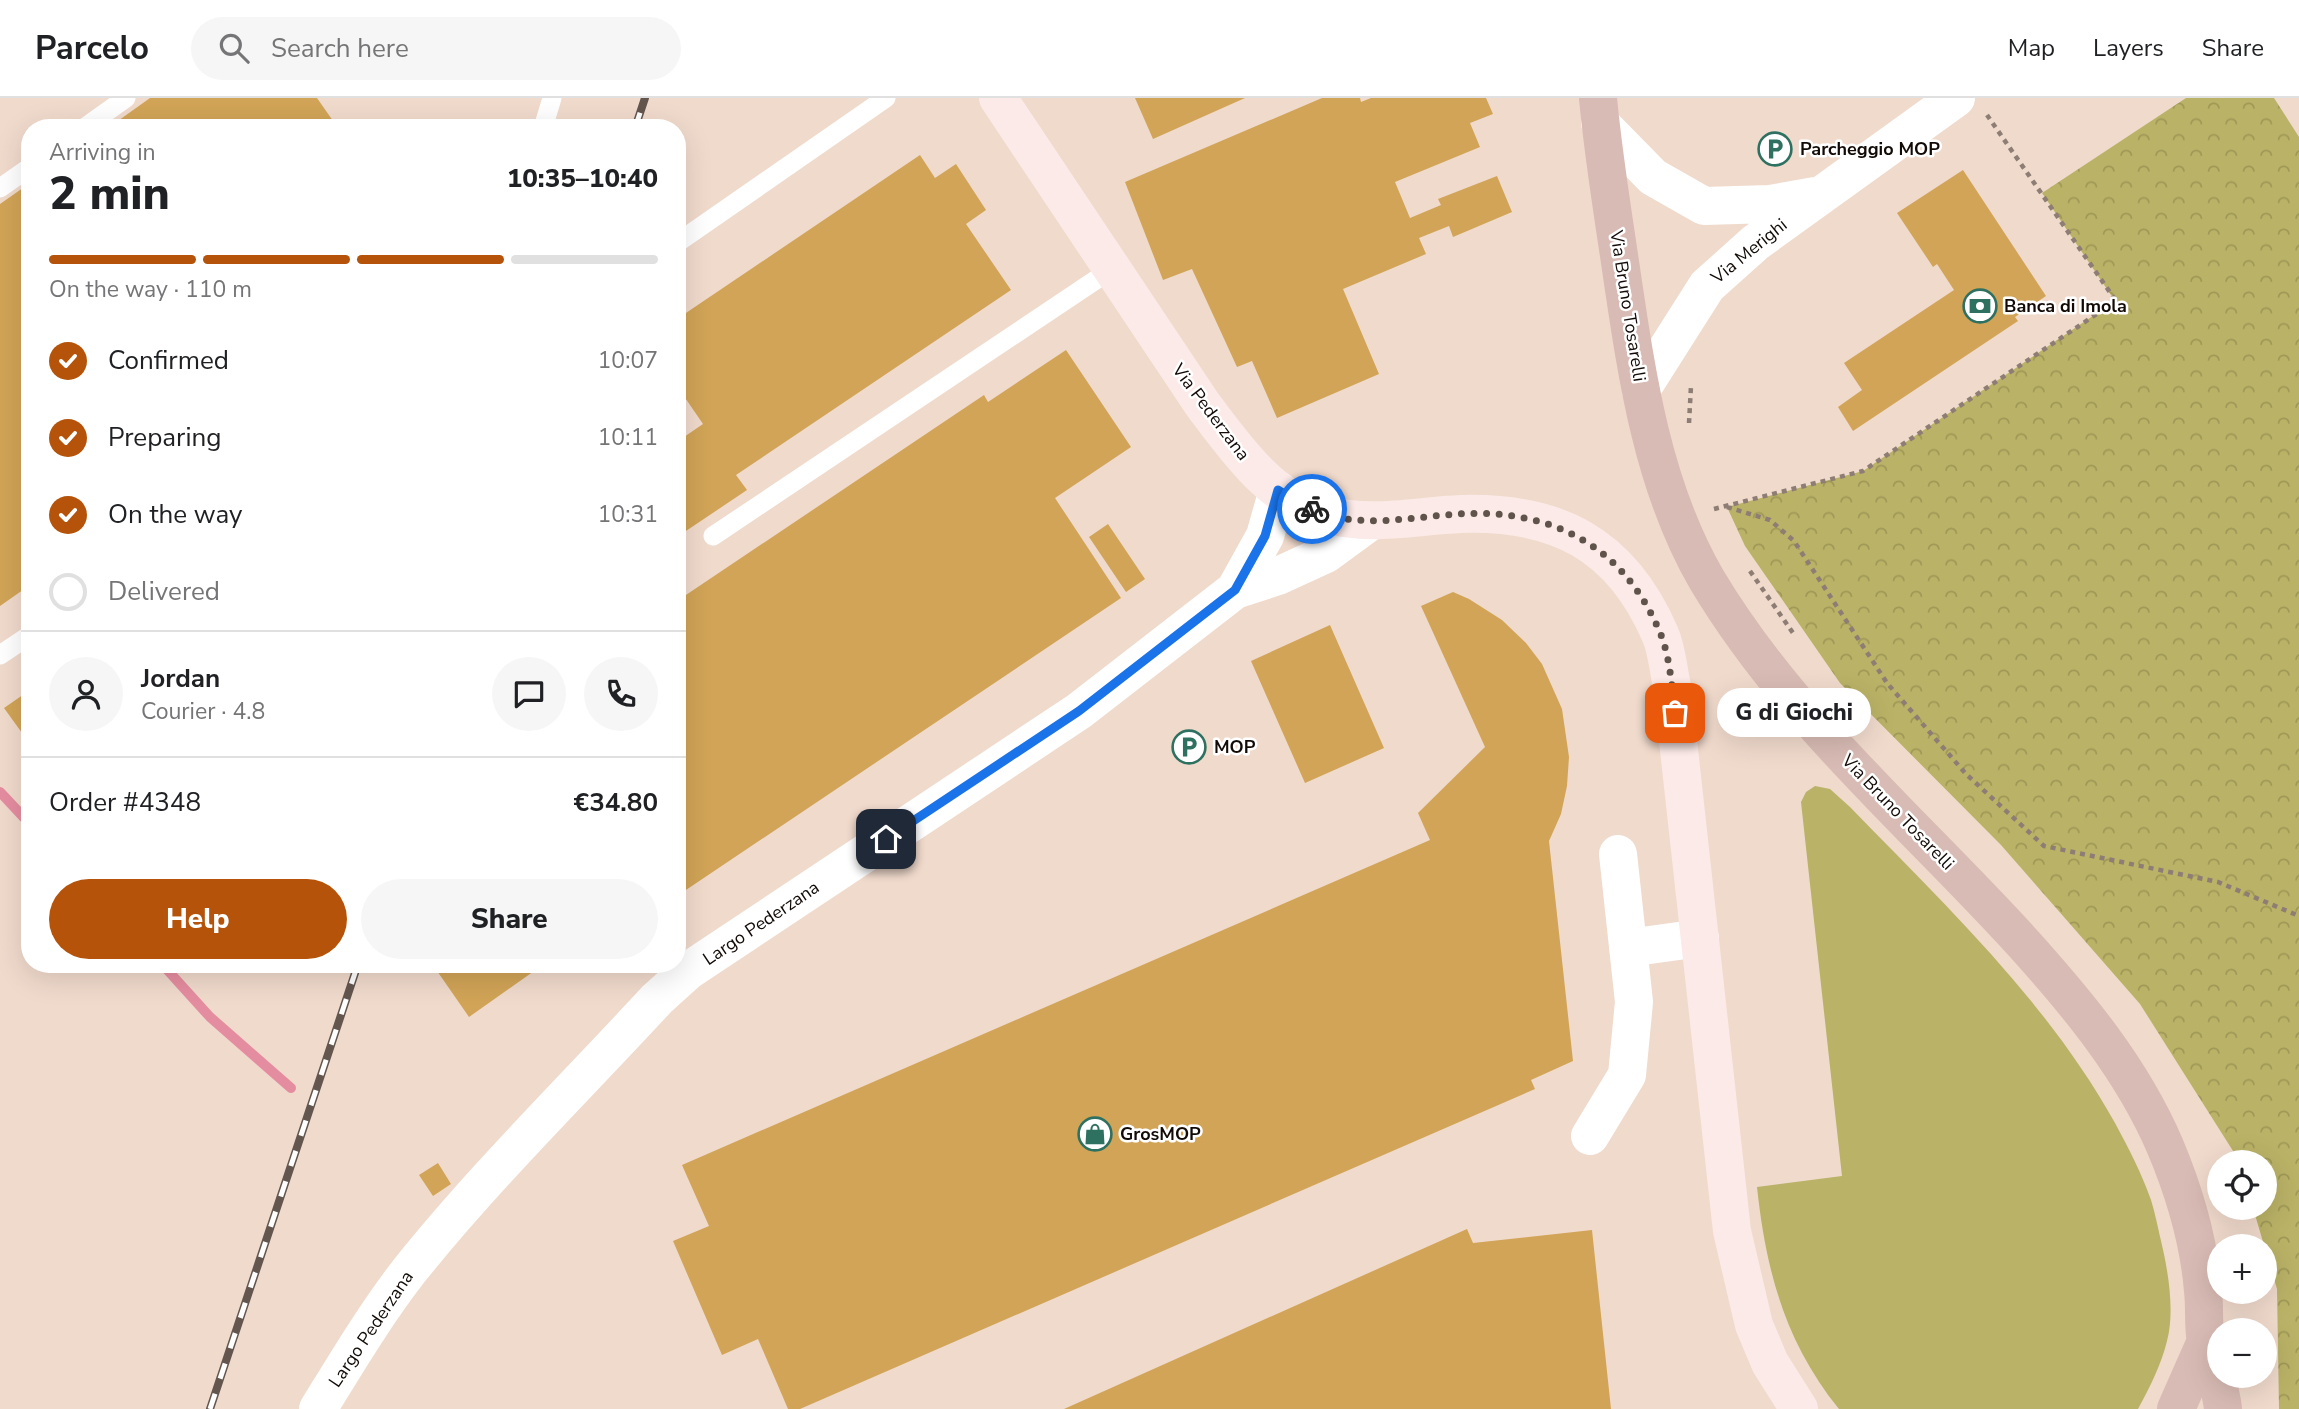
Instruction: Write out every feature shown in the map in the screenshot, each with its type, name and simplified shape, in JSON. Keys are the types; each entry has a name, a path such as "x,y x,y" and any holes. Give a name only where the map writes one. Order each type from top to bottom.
{"main road":[{"name":"Via Pederzana","path":"998,98 1203,405 1239,453 1278,490 1322,514 1371,521 1458,514 1499,514 1534,518 1581,537 1625,575 1662,636 1672,686 1700,939"},
{"name":"Via Bruno Tosarelli","path":"1599,111 1641,390 1665,486 1683,533 1707,580 1747,639 1798,706 1995,912 2076,1002 2140,1097 2164,1143 2195,1238 2203,1289 2206,1341 2223,1409"},
{"path":"1700,939 1732,1231 1741,1276 1754,1325 1770,1363 1799,1409"},
{"name":"Via Bruno Tosarelli","path":"2176,1409 2206,1341"}],"street":[{"name":"Via Merighi","path":"1641,390 1707,286 1755,243 1824,195 1968,104"},
{"name":"Via Merighi","path":"1599,111 1653,177 1704,206 1770,204 1824,195"},
{"name":"Largo Pederzana","path":"1235,590 1265,536 1278,490"},
{"name":"Largo Pederzana","path":"686,973 1079,711 1235,590 1278,576 1326,554 1371,521"},
{"path":"1590,1136 1627,1075 1634,1002 1618,854"},
{"path":"1628,948 1700,939"},
{"name":"Largo Pederzana","path":"318,1409 365,1332 410,1271 481,1189 657,999 686,973"}],"lane":[{"path":"97,119 126,98"},
{"path":"546,119 552,98"},
{"path":"686,237 886,98"},
{"path":"0,188 21,173"},
{"path":"713,536 1112,269"},
{"path":"0,655 21,641"}],"path":[{"path":"1713,509 1863,471 2116,301 1990,117 1968,104"},
{"path":"1689,431 1691,382"},
{"path":"1709,499 1719,519"},
{"path":"1727,507 1770,520 1794,541 1886,683 1966,774 2044,846 2218,882 2299,916"},
{"path":"1749,569 1801,644"}],"green space":[{"path":"2186,98 2274,98 2299,137 2299,1409 2279,1409 2277,1234 2261,1234 2257,1220 2277,1220 2277,1150 2232,1150 2140,1004 2001,845 1840,683 1745,546 1727,507 1863,471 2115,301 2042,193"},
{"path":"1815,786 1830,789 1850,807 1993,956 2027,996 2088,1078 2125,1142 2152,1205 2170,1291 2169,1329 2165,1350 2138,1409 1839,1409 1805,1358 1781,1304 1773,1276 1757,1187 1842,1176 1801,802 1806,792"}],"building":[{"path":"150,98 317,98 332,119 121,119"},
{"path":"1135,98 1245,98 1153,139"},
{"path":"1322,98 1360,98 1361,102 1371,98 1486,98 1493,114 1470,123 1480,147 1395,182 1410,218 1441,205 1438,199 1497,176 1512,212 1453,237 1449,226 1419,238 1426,254 1343,289 1379,374 1277,418 1252,361 1237,367 1192,269 1163,280 1125,182"},
{"path":"920,155 935,178 956,164 986,210 966,224 1011,290 736,475 747,490 686,531 686,436 703,424 686,399 686,313"},
{"name":"Banca di Imola","path":"1963,170 2046,296 2015,317 2018,321 1853,431 1838,407 1862,390 1844,363 1954,290 1937,264 1933,267 1897,213"},
{"path":"21,189 21,591 0,606 0,204"},
{"path":"1066,350 1131,447 1055,498 1121,598 686,890 686,595 984,395 988,402"},
{"path":"1108,524 1145,579 1126,592 1089,537"},
{"path":"1453,592 1502,620 1526,643 1542,664 1562,709 1569,757 1567,786 1561,814 1549,841 1573,1061 1531,1080 1535,1089 800,1409 788,1409 758,1339 722,1355 673,1241 709,1226 682,1165 1430,840 1418,813 1485,747 1421,606"},
{"path":"1330,625 1384,748 1305,783 1251,661"},
{"path":"21,696 21,732 4,708"},
{"path":"438,973 531,973 469,1017"},
{"path":"438,1163 451,1184 433,1196 419,1175"},
{"path":"1467,1229 1473,1243 1592,1230 1611,1409 1064,1409"}],"waterway":[{"path":"0,792 21,814"},
{"path":"170,973 210,1017 291,1088"}],"railway":[{"path":"638,119 645,98"},
{"path":"210,1409 355,973"}],"way so far":[{"path":"1312,509 1322,514 1371,521 1458,514 1499,514 1534,518 1581,537 1625,575 1662,636 1675,713"}],"place":[{"name":"Parcheggio MOP","path":"1775,149"},
{"name":"Banca di Imola","path":"1980,306"},
{"name":"G di Giochi","path":"1675,713"},
{"name":"MOP","path":"1189,747"},
{"name":"GrosMOP","path":"1095,1134"}],"route":[{"path":"886,839 1079,711 1235,590 1265,536 1278,490 1312,509"}]}
